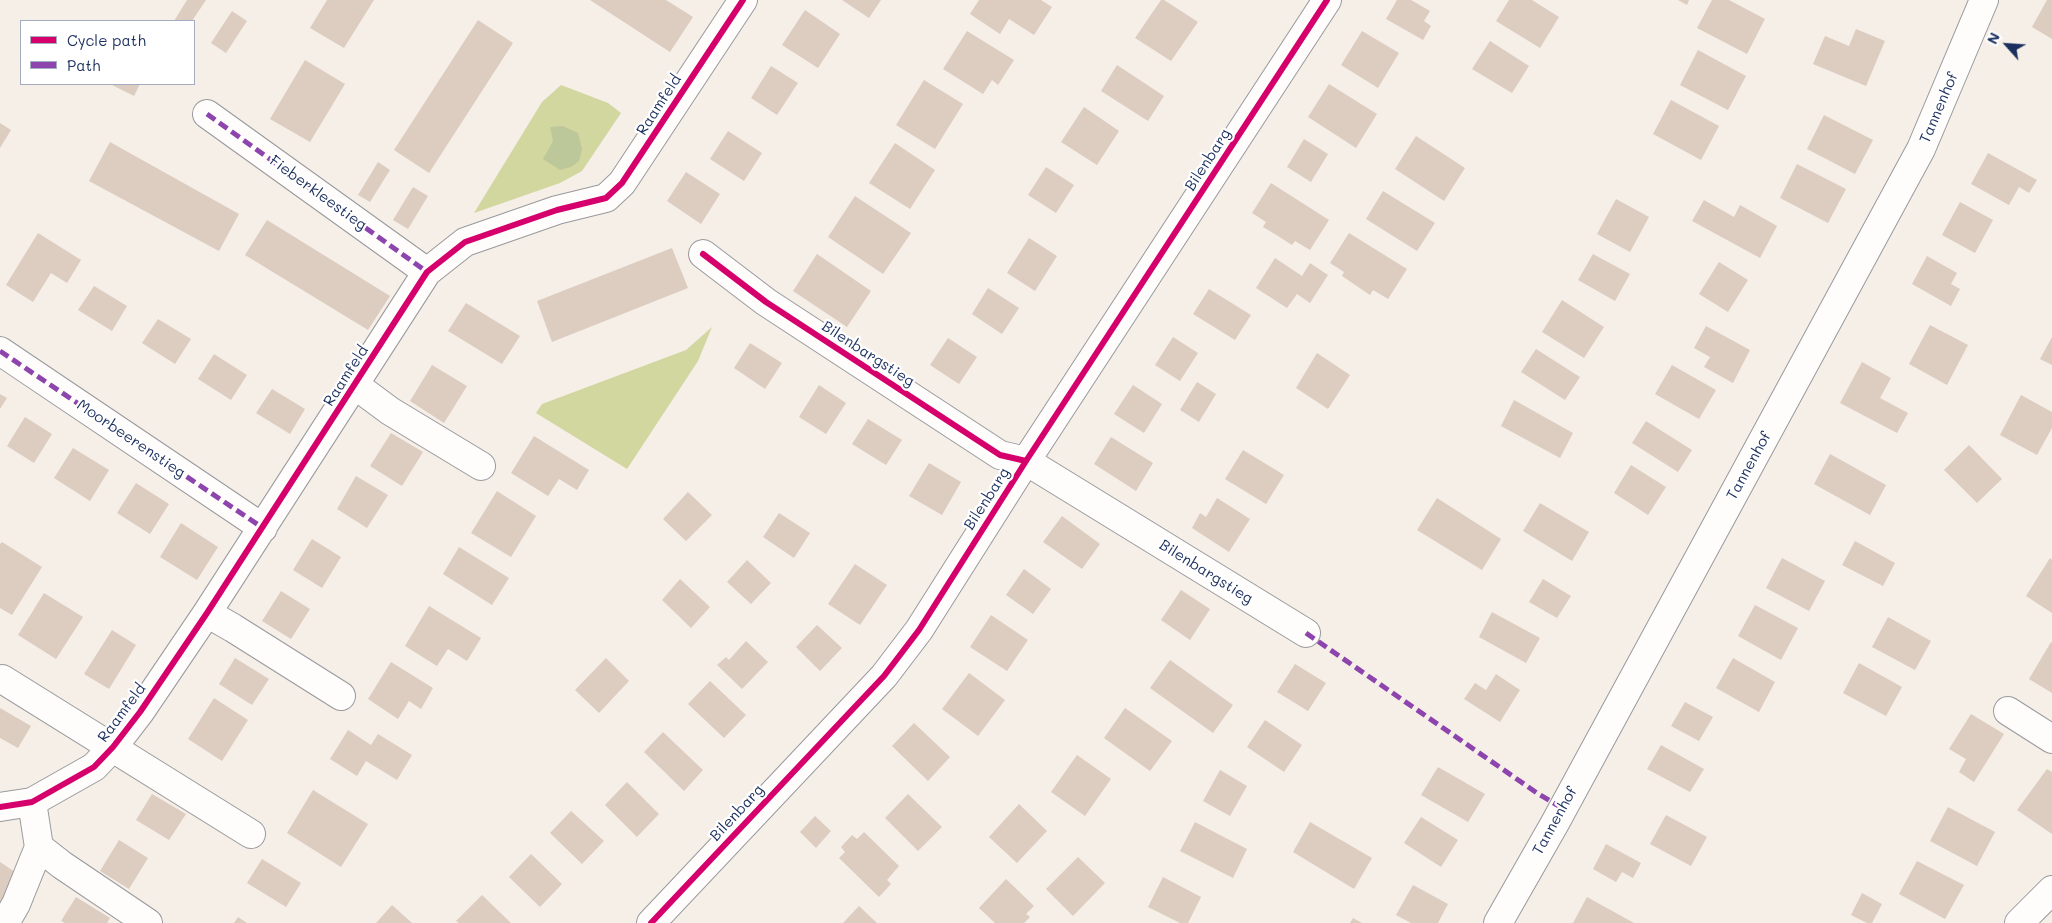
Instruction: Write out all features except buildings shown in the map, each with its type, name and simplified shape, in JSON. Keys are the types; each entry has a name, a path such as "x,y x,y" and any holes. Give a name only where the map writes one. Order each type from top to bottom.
{"street":[{"name":"Raamfeld","path":"0,807 32,802 94,767 113,747 140,712 263,528 427,272 465,242 557,210 606,198 622,183 743,0"},
{"name":"Bilenbarg","path":"652,923 884,676 919,630 1026,461 1327,0"},
{"name":"Tannenhof","path":"1498,923 1555,823 1921,149 1984,0"},
{"name":"Fieberkleestieg","path":"207,114 427,272"},
{"name":"Bilenbargstieg","path":"703,254 766,302 992,449 1000,454 1026,461 1306,633"},
{"name":"Moorbeerenstieg","path":"0,351 263,528"},
{"path":"355,385 390,412 481,466"},
{"path":"202,620 249,655"},
{"path":"202,620 233,628 341,696"},
{"path":"2,679 251,834"},
{"path":"2008,710 2052,739"},
{"path":"5,923 16,904 39,847 32,802"},
{"path":"39,847 62,865 148,923"},
{"path":"2019,923 2052,890"}],"green space":[{"path":"561,85 608,103 621,113 582,171 560,183 474,213 542,102"},
{"path":"563,126 578,133 582,149 579,161 571,167 560,170 543,159 553,141 550,127"},
{"path":"712,327 698,361 627,469 536,413 542,404 686,350"}],"marked path":[{"path":"207,114 427,272"},
{"path":"0,351 263,528"},
{"path":"1306,633 1537,793 1562,808"}],"cycle path":[{"path":"0,807 32,802 94,767 113,747 140,712 207,613 427,272 465,242 557,210 606,198 622,183 743,0"},
{"path":"651,923 884,676 919,630 1026,461 1327,0"},
{"path":"703,254 766,302 1000,455 1026,461"}]}
